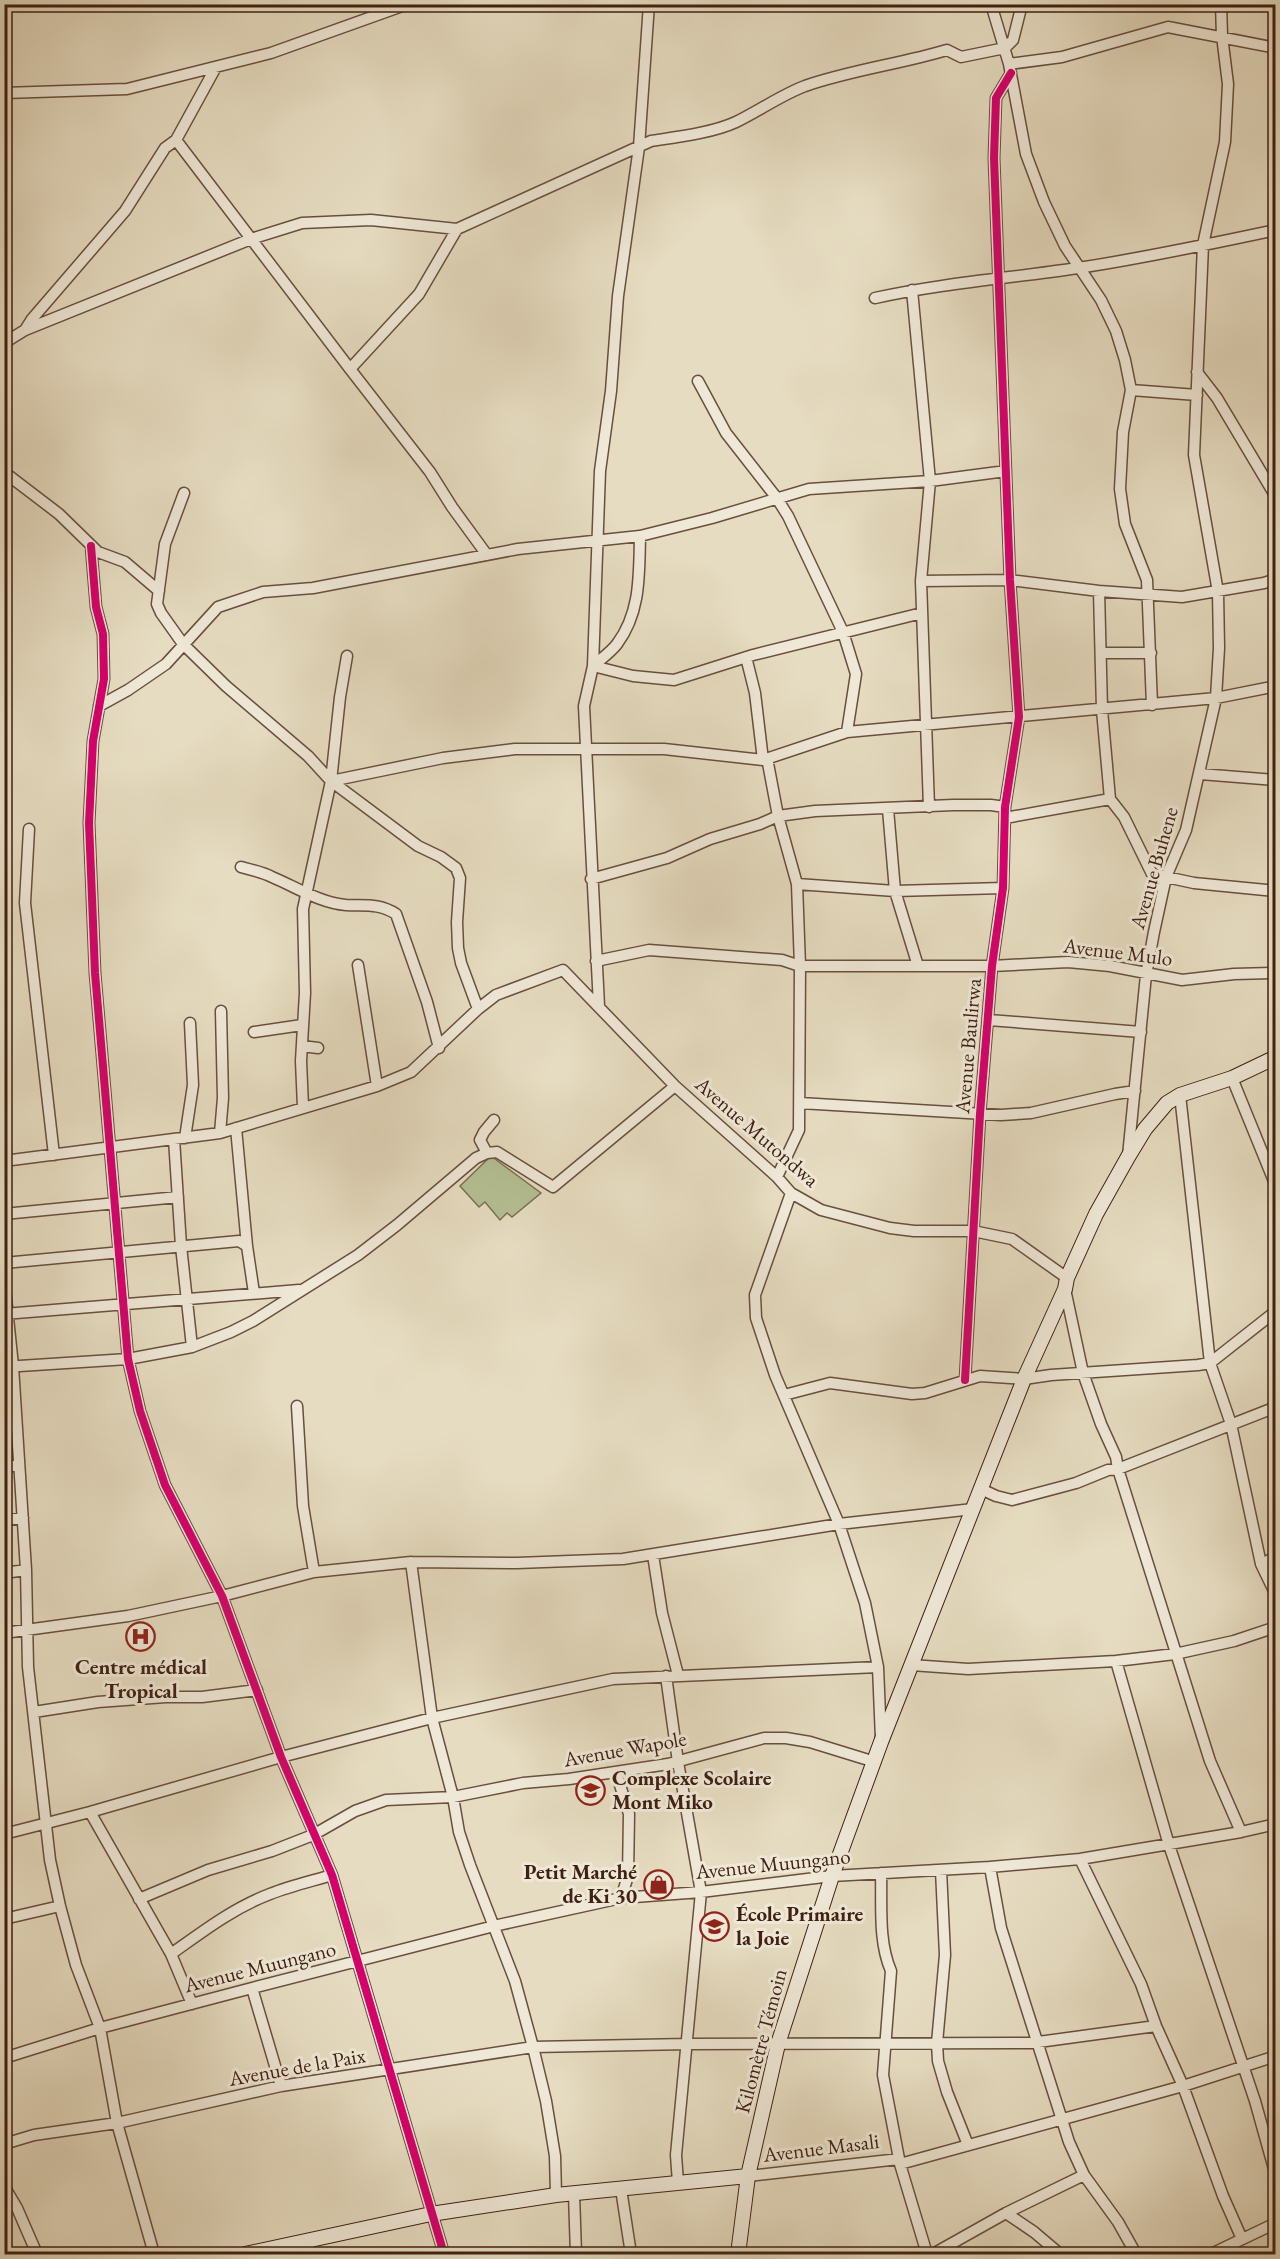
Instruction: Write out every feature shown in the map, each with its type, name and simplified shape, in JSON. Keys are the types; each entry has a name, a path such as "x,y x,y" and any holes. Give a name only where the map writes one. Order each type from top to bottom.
{"main road":[{"path":"1180,1095 1232,1078 1275,1057"},
{"name":"Kilomètre Témoin","path":"738,2254 748,2176 778,2044 832,1876 881,1742 1024,1379 1096,1214 1128,1156 1167,1103 1180,1095"},
{"path":"246,2254 309,2248 431,2214 556,2195 748,2176"}],"street":[{"path":"4,93 127,89 271,53 408,4"},
{"path":"599,1006 584,706 593,666 600,471 611,391 618,296 639,147 649,4"},
{"path":"991,4 1010,68 1026,154 1044,202 1065,246 1101,300 1116,331 1125,360 1131,390 1123,432 1120,489 1125,524 1147,580 1152,705"},
{"path":"4,344 25,330 251,239 302,223 371,220 457,229 651,141 681,137 733,123 802,87 946,50 961,57 1005,48 1013,40 1022,4"},
{"name":"Avenue Buhene","path":"1128,1156 1146,975 1166,878 1186,830 1216,698 1219,648 1218,592 1194,455 1203,245 1225,142 1228,84 1221,36 1221,4"},
{"path":"1010,68 1062,57 1161,27 1182,28 1275,48"},
{"path":"25,330 125,211 165,148 176,140 216,67"},
{"name":"Avenue Baulirwa","path":"965,1380 980,1114 992,966 1003,888 1005,813 1018,717 1010,580 994,158 997,94 1010,68"},
{"path":"176,140 430,472 487,555"},
{"path":"350,369 419,294 457,229"},
{"path":"876,298 912,290 1078,268 1275,230"},
{"path":"912,290 930,481 921,581 929,807"},
{"path":"1197,372 1217,398 1275,497"},
{"path":"699,381 726,433 788,516 843,632 856,674 847,732"},
{"path":"1131,390 1197,395"},
{"path":"4,471 59,514 98,552 125,562 159,591"},
{"path":"99,706 128,690 166,664 218,607 259,593 323,586 518,549 640,536 712,518 809,489 930,481 1006,471"},
{"path":"4,1161 220,1133 377,1086 411,1072 478,1009 461,963 458,948 460,878 456,868 441,857 418,846 331,781 308,756 226,686 183,644 159,609 165,544 184,492"},
{"path":"593,666 617,644 633,615 637,600 640,536"},
{"path":"91,546 96,607 103,634 104,679 93,741 89,823 94,973 128,1359 140,1411 165,1485 222,1596 280,1756 332,1875 444,2254"},
{"path":"921,581 1010,580 1099,591 1182,597 1218,592 1275,579"},
{"path":"1099,591 1102,710 1110,799 1124,817 1152,874 1234,888 1275,891"},
{"path":"593,666 633,676 674,680 746,657 922,613"},
{"path":"1101,652 1151,653"},
{"path":"303,1107 302,1025 305,993 302,927 306,892 331,781 347,656"},
{"path":"746,657 755,693 765,759 797,884 800,966 800,1130 777,1177"},
{"path":"331,781 443,758 505,750 664,749 765,759 847,732 1152,705 1216,698 1275,686"},
{"path":"1200,774 1275,780"},
{"path":"591,879 667,858 778,816 815,811 991,805 1005,813 1110,799"},
{"path":"888,809 895,891 918,966"},
{"path":"29,829 26,924 54,1155"},
{"path":"241,867 269,875 322,900 345,905 374,904 386,907 396,914 427,1002 438,1048"},
{"path":"797,884 895,891 1003,888"},
{"name":"Avenue Mulo","path":"596,961 649,950 782,960 800,966 992,966 1068,962 1110,966 1146,975 1182,980 1234,974 1275,973"},
{"path":"357,964 377,1086"},
{"name":"Avenue Mutondwa","path":"478,1009 496,995 563,970 675,1086 777,1177 791,1193 821,1210 890,1228 914,1231 973,1231 1012,1239 1066,1284"},
{"path":"220,1011 223,1098 220,1133"},
{"path":"989,1020 1141,1032"},
{"path":"190,1023 193,1085 179,1138 178,1197 192,1347"},
{"path":"254,1032 302,1025"},
{"path":"302,1046 318,1048"},
{"path":"1232,1078 1275,1186"},
{"path":"9,1367 128,1359 192,1347 242,1327 358,1254 397,1225 476,1158 497,1152 554,1186 675,1086"},
{"path":"800,1103 1001,1115 1031,1113 1135,1091"},
{"path":"1180,1095 1210,1363 1231,1424 1261,1564 1275,1595"},
{"path":"487,1153 480,1140 484,1131 494,1120"},
{"path":"236,1128 247,1246 254,1293"},
{"path":"791,1193 755,1295 754,1306 770,1363 839,1524 865,1603 878,1667 881,1742"},
{"path":"4,1214 178,1197"},
{"path":"4,1263 239,1241 247,1246"},
{"path":"4,1279 9,1367 16,1416 23,1518 28,1667 50,1860 76,1965 100,2028 117,2123 154,2254"},
{"path":"1066,1284 1083,1373 1101,1424 1116,1456 1175,1654 1210,1761 1241,1832"},
{"path":"6,1314 302,1290"},
{"path":"784,1395 830,1383 912,1394 925,1393 965,1380 991,1375 1024,1379 1210,1363 1275,1311"},
{"path":"297,1406 303,1506 314,1572"},
{"path":"981,1489 1012,1500 1076,1483 1108,1470 1118,1469 1275,1407"},
{"path":"4,1417 16,1416"},
{"path":"4,1467 19,1466"},
{"path":"4,1633 128,1616 222,1596 314,1572 411,1562 529,1563 623,1559 839,1524 973,1509"},
{"path":"4,1520 23,1518"},
{"path":"653,1555 663,1613 678,1675"},
{"path":"1261,1564 1275,1557"},
{"path":"411,1562 432,1718 453,1797 459,1832 515,1981 534,2047 555,2156 556,2195"},
{"path":"4,1572 26,1570"},
{"path":"911,1665 968,1669 1116,1661 1175,1654 1234,1641 1275,1627"},
{"path":"1116,1661 1169,1845 1243,2065 1267,2140 1275,2176"},
{"path":"4,1834 90,1812 280,1756 432,1718 613,1679 878,1667"},
{"path":"666,1676 678,1762 701,1892 676,2155 678,2183"},
{"path":"34,1712 98,1702 202,1697 257,1690"},
{"name":"Avenue Wapole","path":"139,1899 208,1870 272,1851 314,1835 371,1804 386,1800 453,1797 523,1783 678,1762 764,1738 786,1738 810,1742 875,1762"},
{"path":"616,1772 629,1814 628,1876 621,1898"},
{"path":"90,1812 171,1954 192,2004"},
{"name":"Avenue Muungano","path":"4,2058 100,2028 252,1988 494,1926 621,1898 701,1892 832,1876 990,1867 1080,1859 1169,1845 1275,1824"},
{"path":"1080,1859 1134,1968 1156,2026 1184,2086 1217,2182 1242,2239"},
{"path":"990,1867 1001,1929 1061,2119 1084,2175 1118,2223 1136,2254"},
{"path":"941,1870 945,1955 937,2043 938,2061 968,2145"},
{"path":"881,1873 885,1957 891,1971 884,2044 884,2087 900,2161 927,2254"},
{"path":"171,1954 247,1904 271,1893 332,1875"},
{"path":"4,1919 60,1906"},
{"path":"252,1988 281,2086"},
{"name":"Avenue de la Paix","path":"4,2144 34,2135 117,2123 281,2086 534,2047 1037,2042 1156,2026"},
{"name":"Avenue Masali","path":"748,2176 900,2161 968,2145 1184,2086 1275,2056"},
{"path":"933,2254 1006,2213 1084,2175"},
{"path":"4,2187 17,2208 37,2254"},
{"path":"621,2189 631,2254"},
{"path":"574,2194 576,2254"},
{"path":"1006,2213 1060,2254"},
{"path":"1211,2254 1275,2223"}],"green space":[{"path":"491,1156 541,1193 512,1217 507,1213 500,1220 485,1202 479,1207 460,1186"}],"cycle path":[{"path":"965,1380 980,1114 992,966 1003,888 1005,807 1019,717 1010,580 994,158 996,98 1011,73"},
{"path":"91,546 96,607 103,634 104,679 93,741 89,823 95,973 128,1359 140,1411 165,1485 222,1596 281,1757 332,1875 444,2254"}],"place":[{"name":"Centre médical Tropical","path":"141,1636"},
{"name":"Complexe Scolaire Mont Miko","path":"591,1790"},
{"name":"Petit Marché de Ki 30","path":"658,1884"},
{"name":"École Primaire la Joie","path":"715,1926"}]}
